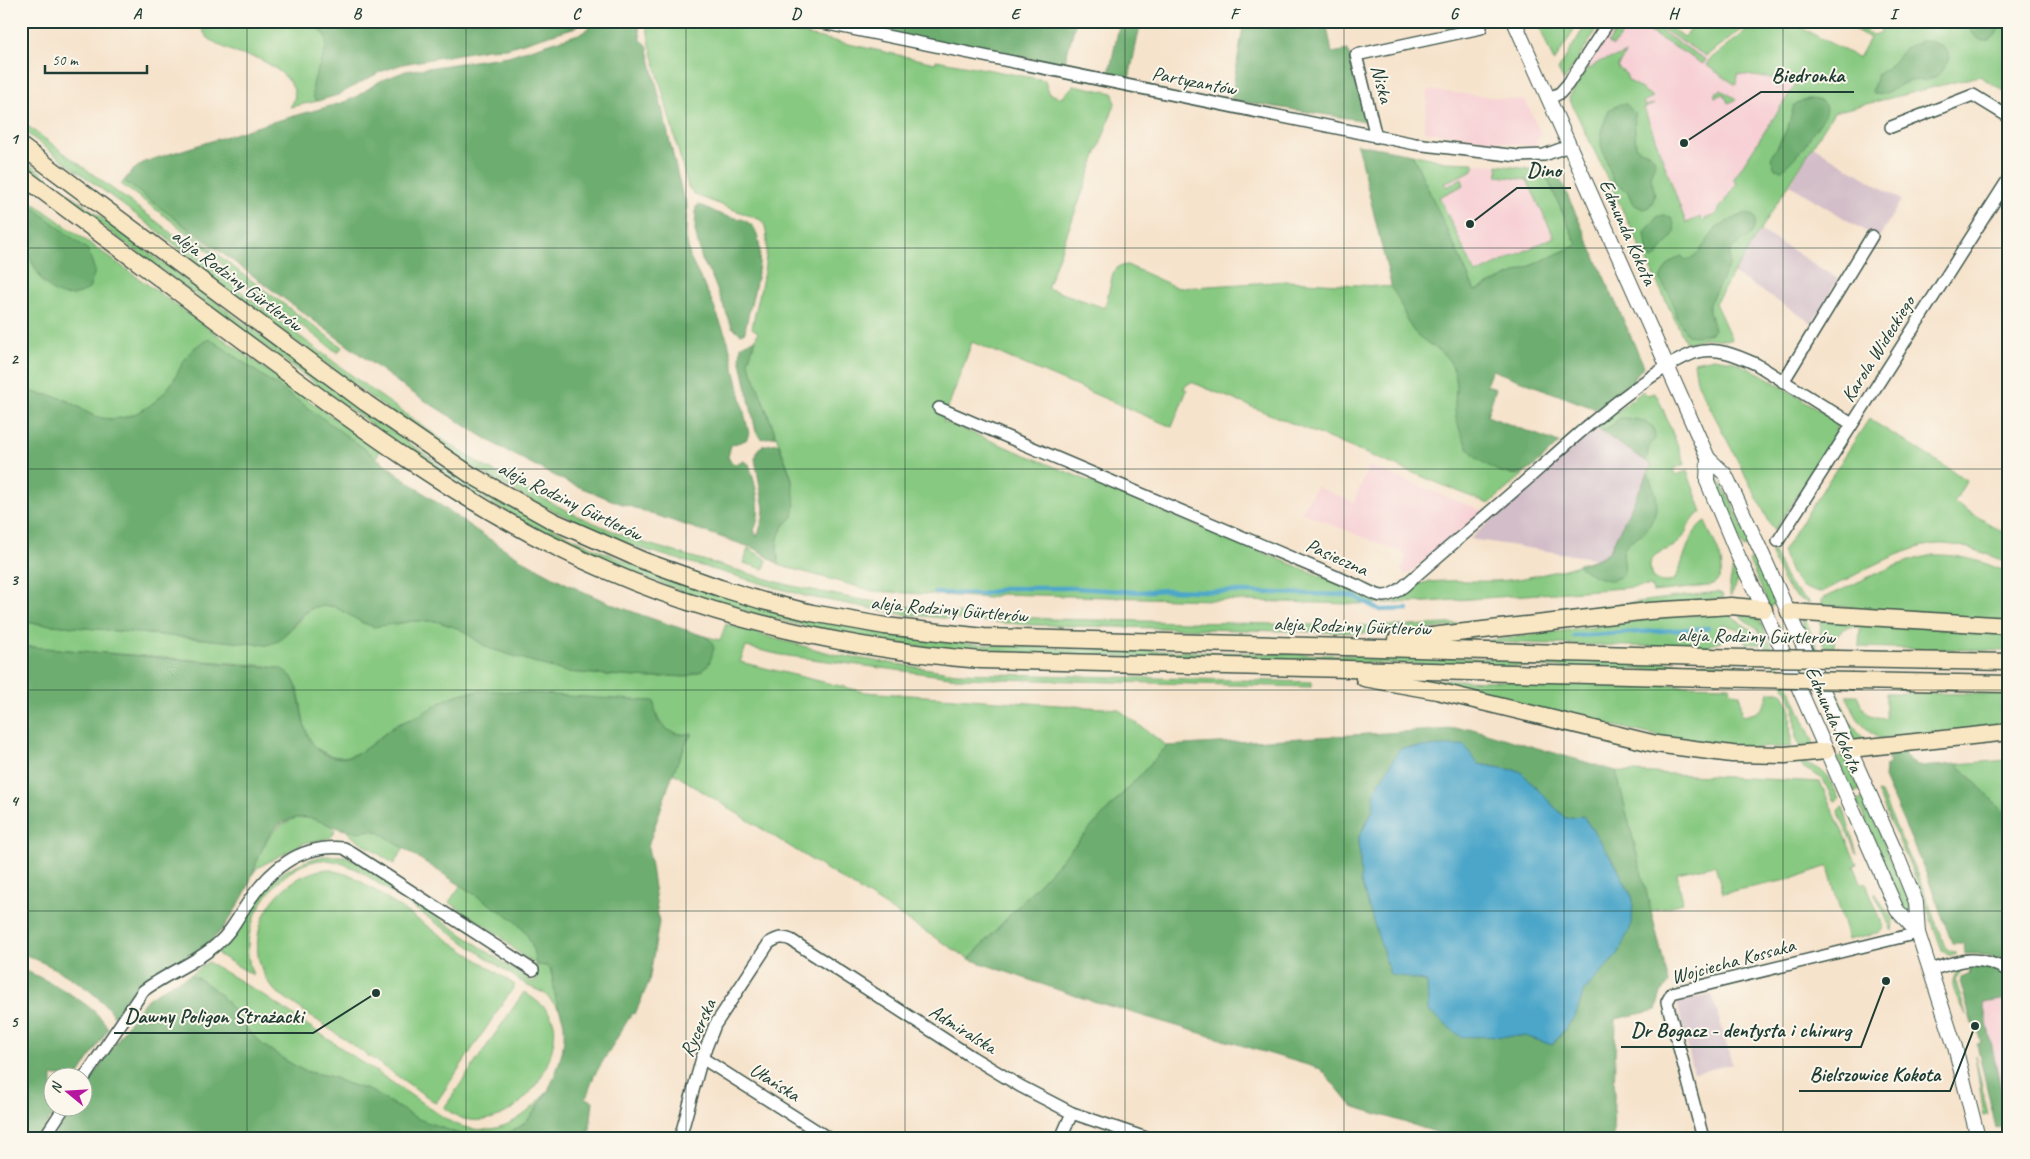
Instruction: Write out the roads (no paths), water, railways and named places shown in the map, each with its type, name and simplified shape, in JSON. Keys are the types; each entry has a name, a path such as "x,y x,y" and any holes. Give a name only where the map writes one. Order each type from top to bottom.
{"main road":[{"name":"aleja Rodziny Gürtlerów","path":"21,146 366,403 471,475 553,521 644,561 763,601 812,613 885,626 984,637 1744,658 2009,662"},
{"path":"21,175 355,424 462,496 558,548 639,584 716,610 806,635 899,651 981,660 1042,663 1752,680 2009,684"},
{"path":"1336,647 1649,611 1731,606 1764,609"},
{"path":"1789,612 2009,626"},
{"path":"1310,669 1436,691 1656,744 1732,754 1790,755 1826,751"},
{"path":"1850,748 2009,732"}],"street":[{"name":"Partyzantów","path":"813,21 1376,137 1447,149 1518,156 1544,154 1568,146"},
{"name":"Niska","path":"1376,137 1356,55 1481,28 1479,21"},
{"name":"Edmunda Kokota","path":"1514,21 1708,458 1725,474 1789,612 1898,858 1916,902 1918,933 1955,1047 1978,1138"},
{"path":"1548,100 1560,93 1568,84 1609,21"},
{"path":"1891,127 1973,96 2009,117"},
{"name":"Karola Wideckiego","path":"1778,541 2009,178"},
{"path":"1783,382 1872,236"},
{"path":"1667,367 1695,353 1720,351 1739,356 1852,424"},
{"name":"Pasieczna","path":"939,408 1378,596 1386,597 1403,587 1600,414 1667,367"},
{"name":"Edmunda Kokota","path":"1708,458 1707,481 1739,558 1764,609 1897,910 1918,933"},
{"path":"1764,609 1789,612"},
{"path":"1826,751 1850,748"},
{"path":"92,1066 143,991 156,981 200,958 216,946 229,933 245,907 271,873 294,857 330,847 344,848 532,970"},
{"name":"Wojciecha Kossaka","path":"1703,1138 1667,1002 1672,993 1918,933"},
{"name":"Admiralska","path":"770,942 782,937 791,940 1020,1086 1072,1113 1146,1138"},
{"name":"Rycerska","path":"680,1138 702,1058 715,1025 770,942"},
{"path":"1931,970 1974,959 1993,962 2009,970"},
{"name":"Ułańska","path":"702,1058 828,1138"},
{"path":"1061,1138 1072,1113"},
{"path":"44,1138 58,1116"}],"water":[{"path":"1464,745 1478,764 1520,771 1565,818 1583,816 1616,865 1633,899 1632,924 1618,954 1584,991 1576,1015 1552,1045 1525,1036 1461,1037 1428,1011 1427,982 1390,974 1361,882 1359,837 1373,810 1375,790 1400,748"}],"waterway":[{"path":"935,593 982,594 1007,588 1074,588 1139,592 1165,590 1345,595 1353,596 1380,610 1408,609"},
{"path":"1574,636 1708,628"}],"place":[{"name":"Biedronka","path":"1684,143"},
{"name":"Dino","path":"1470,224"},
{"name":"Dr Bogacz - dentysta i chirurg","path":"1886,981"},
{"name":"Dawny Poligon Strażacki","path":"376,993"},
{"name":"Bielszowice Kokota","path":"1975,1026"}]}
